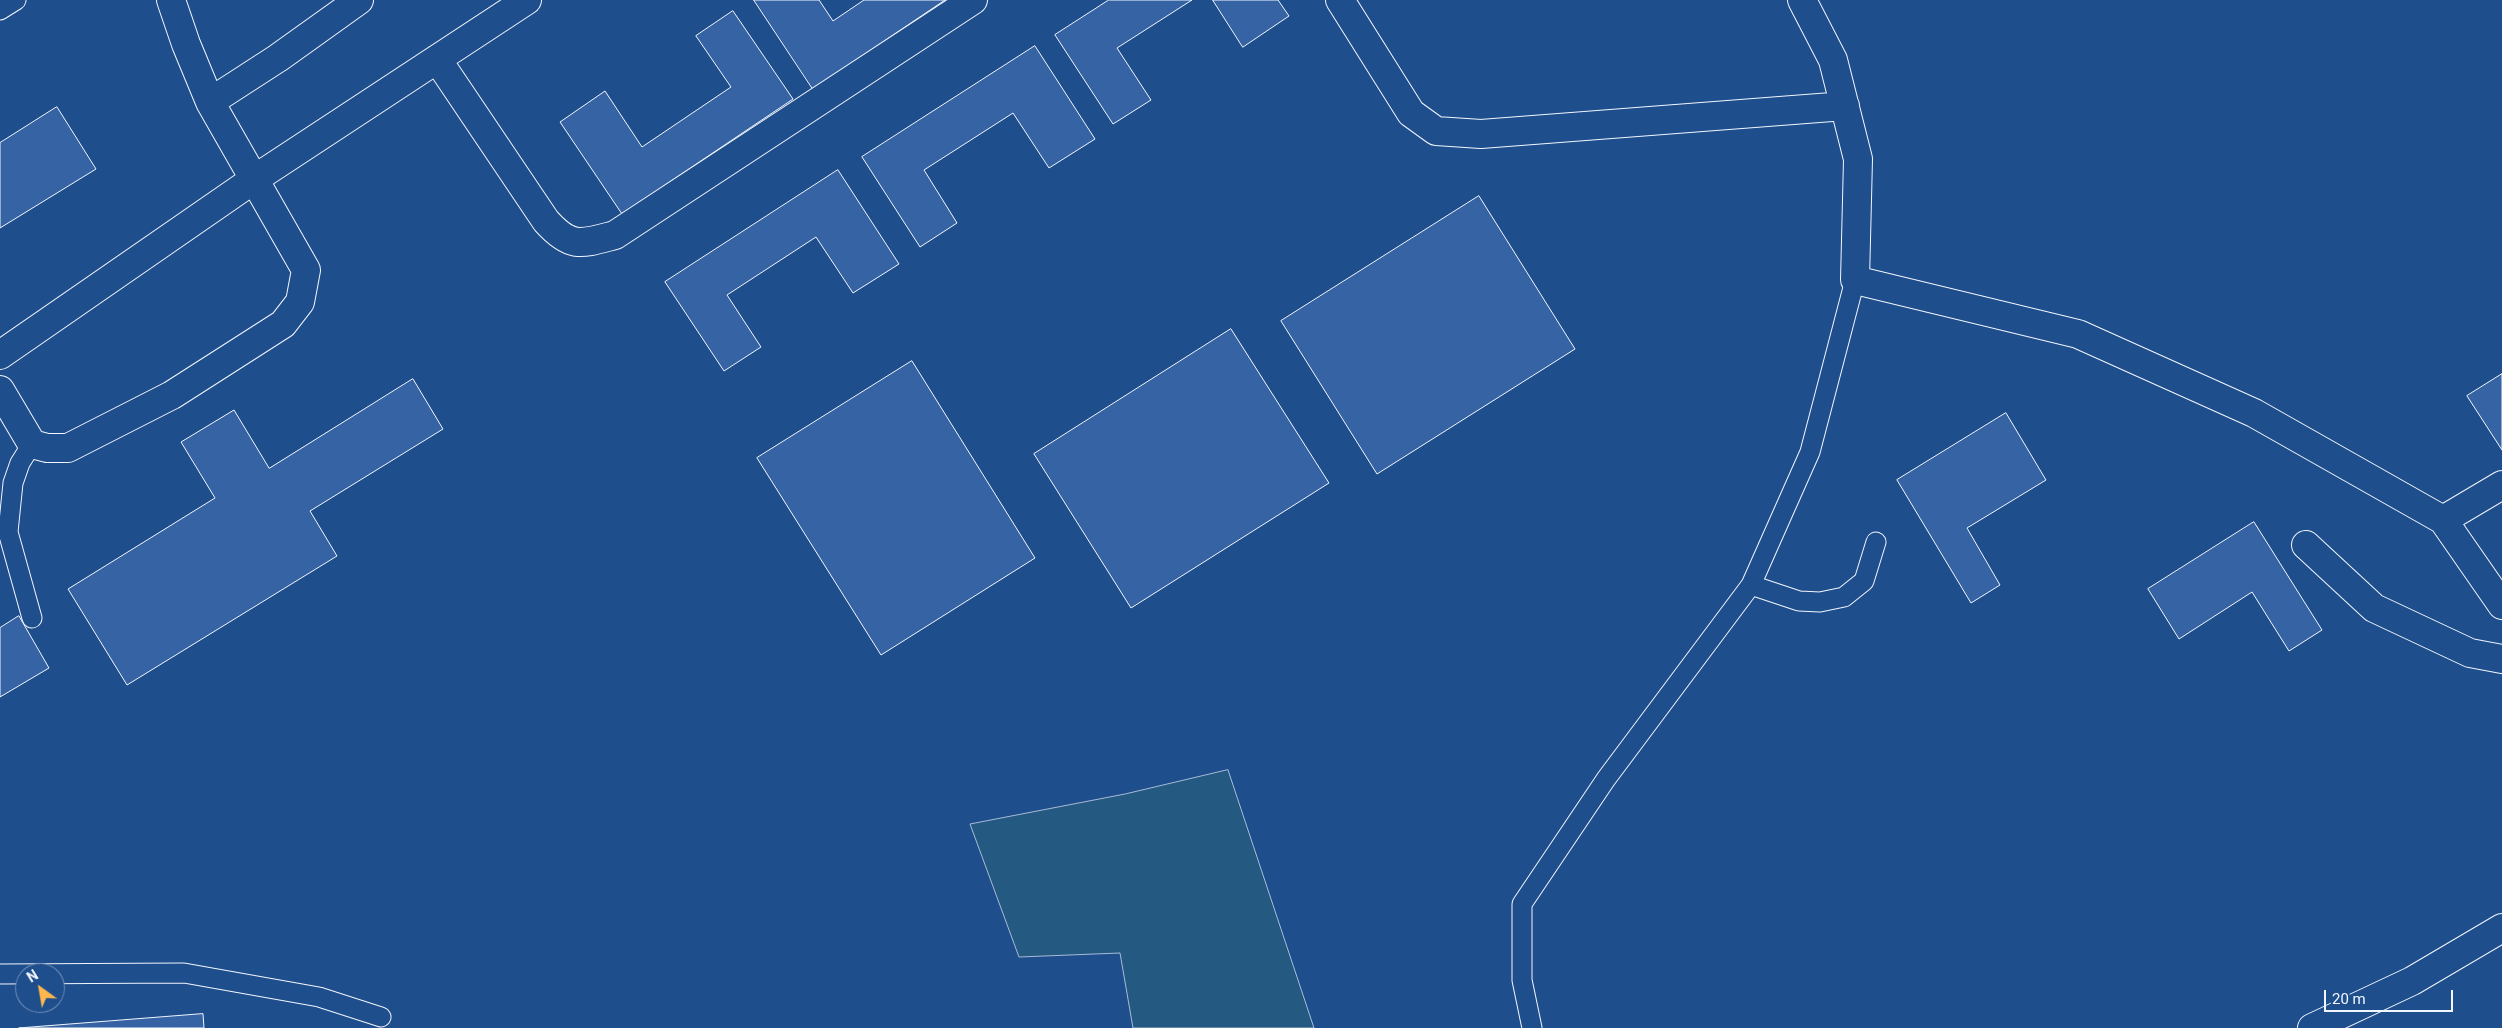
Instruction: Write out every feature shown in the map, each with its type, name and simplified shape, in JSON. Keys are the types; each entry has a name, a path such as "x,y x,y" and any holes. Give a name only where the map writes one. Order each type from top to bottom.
{"street":[{"path":"0,390 32,444 47,448 68,448 172,395 283,324 300,302 306,270 210,102 186,44 171,0"},
{"path":"210,102 278,58 359,0"},
{"path":"0,355 253,180 527,0"},
{"path":"437,59 546,221 560,236 583,244 615,235 973,0"},
{"path":"1340,0 1411,113 1436,131 1482,134 1845,106"},
{"path":"1802,0 1833,60 1858,159 1855,280 2078,334 2254,413 2443,520 2502,605"},
{"path":"2443,520 2502,486"},
{"path":"2306,545 2374,608 2470,653 2502,659"},
{"path":"2312,1028 2412,981 2502,928"}],"lane":[{"path":"0,10 16,0"},
{"path":"1532,1028 1522,980 1522,904 1606,779 1751,585 1810,452 1855,280"},
{"path":"32,444 20,463 13,483 8,532 32,618"},
{"path":"1751,585 1799,601 1820,602 1844,597 1864,580 1876,542"},
{"path":"0,974 184,973 319,997 381,1017"}],"shaded area":[{"path":"1228,770 1314,1028 1133,1028 1120,953 1019,957 970,824 1125,794"}],"building":[{"path":"754,0 819,0 833,21 864,0 945,0 813,89"},
{"path":"1109,0 1192,0 1117,48 1151,100 1113,124 1055,35"},
{"path":"1213,0 1278,0 1289,16 1243,47"},
{"path":"733,11 793,99 622,214 560,122 605,91 642,147 731,87 696,36"},
{"path":"1035,46 1095,139 1049,168 1013,113 924,170 957,223 920,247 862,157"},
{"path":"57,107 96,169 0,228 0,143"},
{"path":"838,170 899,264 853,293 816,237 727,295 761,347 724,371 665,282"},
{"path":"1479,196 1575,349 1377,474 1281,321"},
{"path":"1231,329 1329,483 1131,608 1034,454"},
{"path":"912,361 1035,558 881,655 757,458"},
{"path":"2502,374 2502,450 2467,396"},
{"path":"413,379 443,429 310,511 337,556 127,685 68,589 215,498 181,442 234,410 269,468"},
{"path":"2006,413 2046,480 1967,528 2000,585 1971,603 1897,480"},
{"path":"2254,522 2322,630 2289,651 2252,592 2179,639 2148,589"},
{"path":"19,616 49,668 0,697 0,628"},
{"path":"203,1014 204,1028 19,1028"}]}
